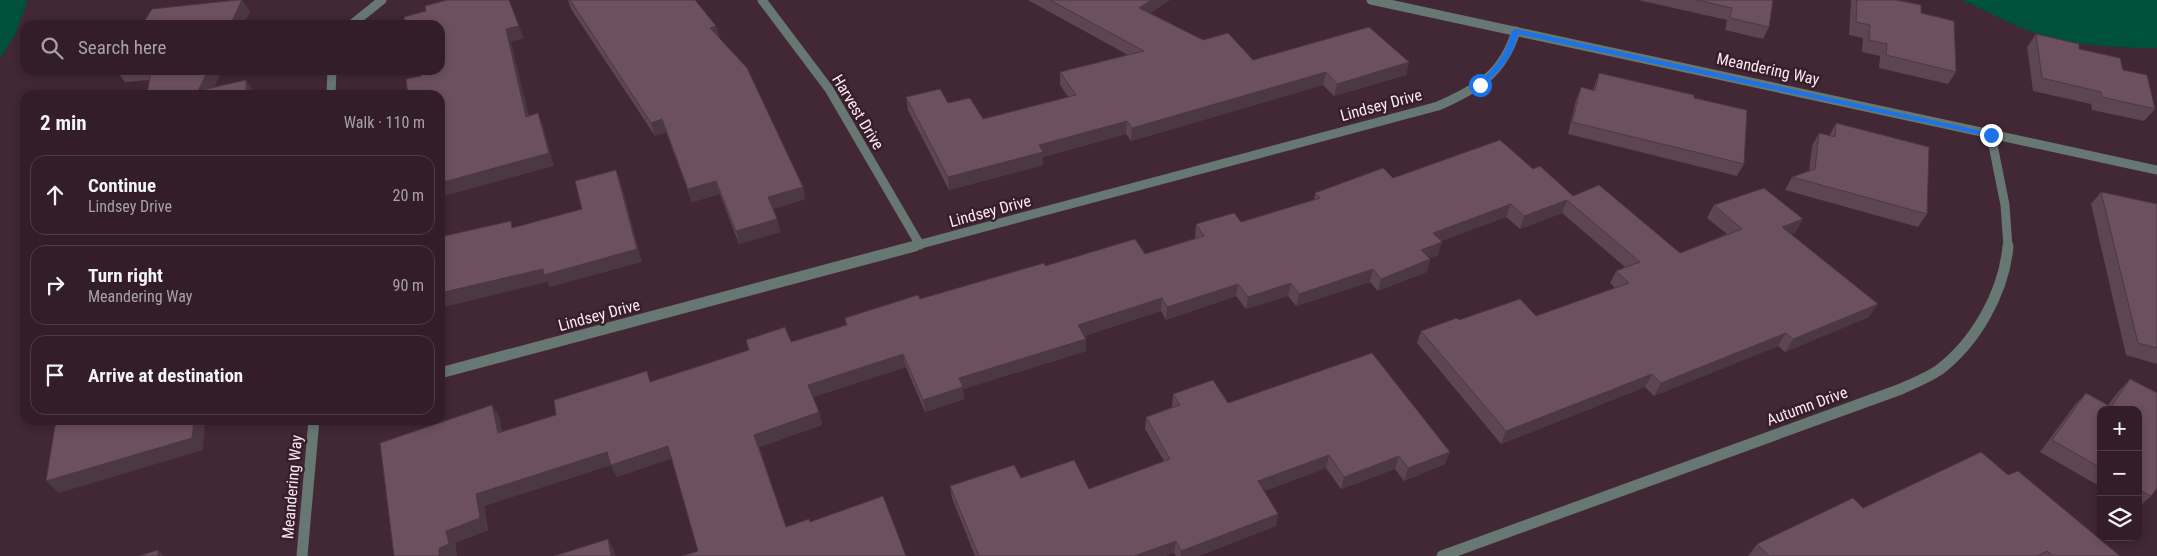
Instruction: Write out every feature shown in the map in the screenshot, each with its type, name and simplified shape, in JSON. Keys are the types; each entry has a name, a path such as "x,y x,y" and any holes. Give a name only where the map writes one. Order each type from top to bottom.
{"street":[{"path":"357,20 382,0"},
{"name":"Harvest Drive","path":"762,0 829,89 920,245"},
{"name":"Meandering Way","path":"1372,0 2157,170"},
{"name":"Lindsey Drive","path":"445,372 1438,106 1480,85 1497,71 1512,47 1516,31"},
{"path":"330,90 332,75"},
{"name":"Autumn Drive","path":"1442,556 1901,389 1940,368 1967,341 1994,300 2008,257 2009,230 1991,135"},
{"name":"Meandering Way","path":"302,556 314,425"}],"shaded area":[{"path":"0,0 28,0 16,33 0,59"},
{"path":"1961,0 2157,0 2157,48 2099,46 2056,39 2021,28"}],"building":[{"path":"242,0 232,20 145,20 152,9"},
{"path":"447,0 509,0 519,26 506,29 526,117 538,113 549,153 445,182 445,90 407,90 406,79 421,75 445,75 445,20 405,20 404,17 426,11 425,6"},
{"path":"570,0 695,0 716,26 710,28 747,68 803,187 768,197 777,219 736,231 716,181 688,189 662,119 651,123"},
{"path":"1050,0 1151,0 1139,8 1203,40 1228,33 1253,60 1369,27 1409,62 1337,84 1326,72 1132,128 1127,121 1039,145 1043,152 948,177 906,97 940,89 948,103 970,98 983,119 1076,95 1060,72 1144,51"},
{"path":"1697,0 1773,0 1769,27 1730,18 1732,8"},
{"path":"1857,0 1896,0 1921,5 1921,13 1954,21 1956,72 1886,55 1887,44 1869,40 1870,25 1856,22"},
{"path":"2036,34 2079,44 2079,49 2120,58 2123,70 2147,75 2155,109 2102,97 2101,92 2042,78"},
{"path":"1599,73 1694,95 1694,98 1747,110 1744,164 1572,122 1581,87 1595,91"},
{"path":"150,75 206,75 198,90 148,90"},
{"path":"246,80 246,90 202,90"},
{"path":"1836,123 1929,147 1927,214 1792,177 1815,169 1819,133 1835,137"},
{"path":"1500,140 1533,169 1540,166 1573,196 1599,185 1680,253 1742,229 1714,205 1764,188 1803,219 1782,227 1878,304 1793,339 1786,333 1661,383 1652,374 1506,431 1421,331 1520,299 1536,316 1629,283 1616,271 1640,262 1567,200 1524,216 1511,204 1433,233 1442,242 1421,250 1430,259 1381,279 1373,269 1299,294 1291,283 1248,297 1238,284 1167,307 1162,298 1078,325 1086,339 959,378 963,387 923,400 903,354 808,385 819,412 754,435 786,527 809,519 810,522 883,496 906,556 682,556 698,551 668,446 611,465 607,452 476,494 480,518 446,531 449,544 439,548 439,556 394,556 380,443 433,425 445,425 445,421 492,405 498,433 556,415 554,400 647,371 650,382 749,350 746,340 785,327 791,342 847,325 845,318 918,295 920,299 1044,263 1045,266 1135,239 1145,254 1204,236 1196,224 1234,213 1241,222 1320,198 1315,193 1383,168 1393,178"},
{"path":"616,170 637,249 544,275 543,269 445,292 445,236 511,221 512,228 582,209 575,181"},
{"path":"2101,192 2157,204 2157,348 2138,343"},
{"path":"1372,353 1450,452 1408,468 1399,456 1344,477 1329,455 1258,481 1278,514 1181,551 1176,541 1134,556 979,556 950,486 1014,465 1021,478 1074,460 1089,489 1170,459 1146,417 1180,405 1173,394 1213,380 1228,403"},
{"path":"2130,379 2157,393 2157,488 2151,496 2142,491 2142,406 2112,406"},
{"path":"2086,393 2109,406 2097,406 2097,466 2052,440"},
{"path":"55,425 193,425 192,438 46,481"},
{"path":"1981,452 2008,475 2018,471 2097,537 2097,541 2102,541 2120,556 2053,556 2047,551 2037,556 1769,556 1757,544 1853,498 1863,508"},
{"path":"608,539 611,556 554,556"},
{"path":"158,550 158,556 139,556"}],"route":[{"path":"1480,85 1497,71 1512,47 1516,31 1991,135"}]}
